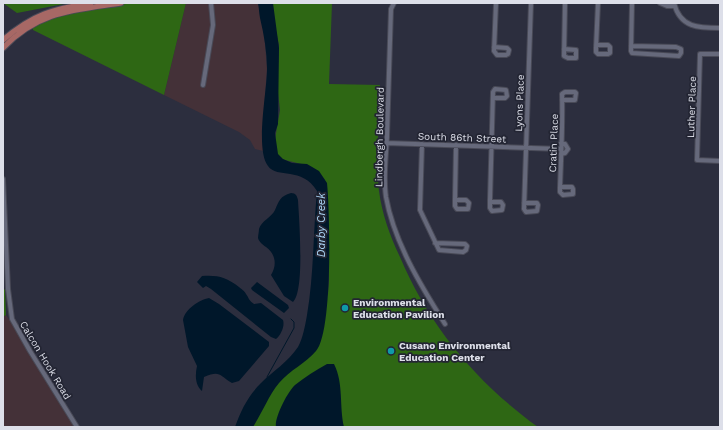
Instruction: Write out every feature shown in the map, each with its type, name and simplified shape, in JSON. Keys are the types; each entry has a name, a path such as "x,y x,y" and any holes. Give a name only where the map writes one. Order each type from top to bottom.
{"main road":[{"path":"3,40 21,26 40,15 58,8 91,3"},
{"path":"3,48 28,27 50,16 68,11 121,3"}],"street":[{"path":"203,85 213,25 211,3"},
{"name":"Lindbergh Boulevard","path":"389,3 391,9 385,179 386,197 392,219 408,260 423,289 445,324"},
{"name":"Lindbergh Boulevard","path":"391,9 394,3"},
{"path":"494,46 496,3"},
{"name":"Lyons Place","path":"524,203 530,3"},
{"path":"564,49 565,3"},
{"path":"596,45 598,3"},
{"path":"631,46 676,47 681,49 681,53 679,56 634,54 631,51 631,46 632,3"},
{"path":"660,3 667,6 674,4 682,19 689,24 697,27 720,28"},
{"name":"Luther Place","path":"720,54 700,55 697,160 720,161"},
{"path":"490,202 492,98"},
{"name":"Cratin Place","path":"560,187 562,100"},
{"name":"South 86th Street","path":"386,143 526,147 561,151"},
{"path":"422,144 419,208 435,243 438,249 463,252 466,250 467,246 465,244 435,243"},
{"path":"455,200 456,145"},
{"name":"Calcon Hook Road","path":"3,179 8,289 12,319 77,427"},
{"path":"3,286 8,289"}],"shaded area":[{"path":"186,3 258,3 264,34 267,68 263,124 263,151 255,149 250,140 239,132 164,95"},
{"path":"6,315 32,351 77,427 5,427 3,424 3,317"}],"green space":[{"path":"3,3 69,3 17,13"},
{"path":"132,3 186,3 164,95 33,30 32,27 44,21 68,13"},
{"path":"270,3 332,3 329,84 380,85 377,165 380,200 396,249 412,282 440,330 475,372 495,392 538,427 252,427 260,404 289,371 328,294 329,280 325,180 314,169 308,166 277,157 275,139 280,110 277,84 279,45"},
{"path":"3,288 5,290 6,315 3,317"}],"water":[{"name":"Darby Creek","path":"258,3 273,3 279,48 278,124 275,133 278,154 283,159 292,163 307,164 319,171 327,183 329,218 328,297 321,339 316,351 279,383 253,427 235,427 242,409 252,393 290,357 298,347 304,332 311,284 317,191 311,183 304,178 272,170 264,158 262,134 267,63"},
{"path":"291,193 296,195 298,200 300,237 299,284 297,295 293,302 284,296 271,275 275,264 274,257 258,238 260,226 274,212 282,197"},
{"path":"202,276 217,276 226,279 244,291 252,303 261,303 283,320 283,328 276,339 271,337 211,289 206,286 203,288 197,282"},
{"path":"257,282 288,305 289,308 284,313 252,290 251,288"},
{"path":"209,298 269,342 269,346 239,381 232,383 219,374 209,375 204,377 202,391 197,383 197,366 188,347 183,320 189,309 201,301"},
{"path":"327,364 334,364 339,379 344,427 276,427 279,411 292,388 307,376"}],"waterway":[{"path":"267,377 294,328 294,322 291,319"}],"place":[{"name":"Environmental Education Pavilion","path":"345,308"},
{"name":"Cusano Environmental Education Center","path":"391,351"}]}
